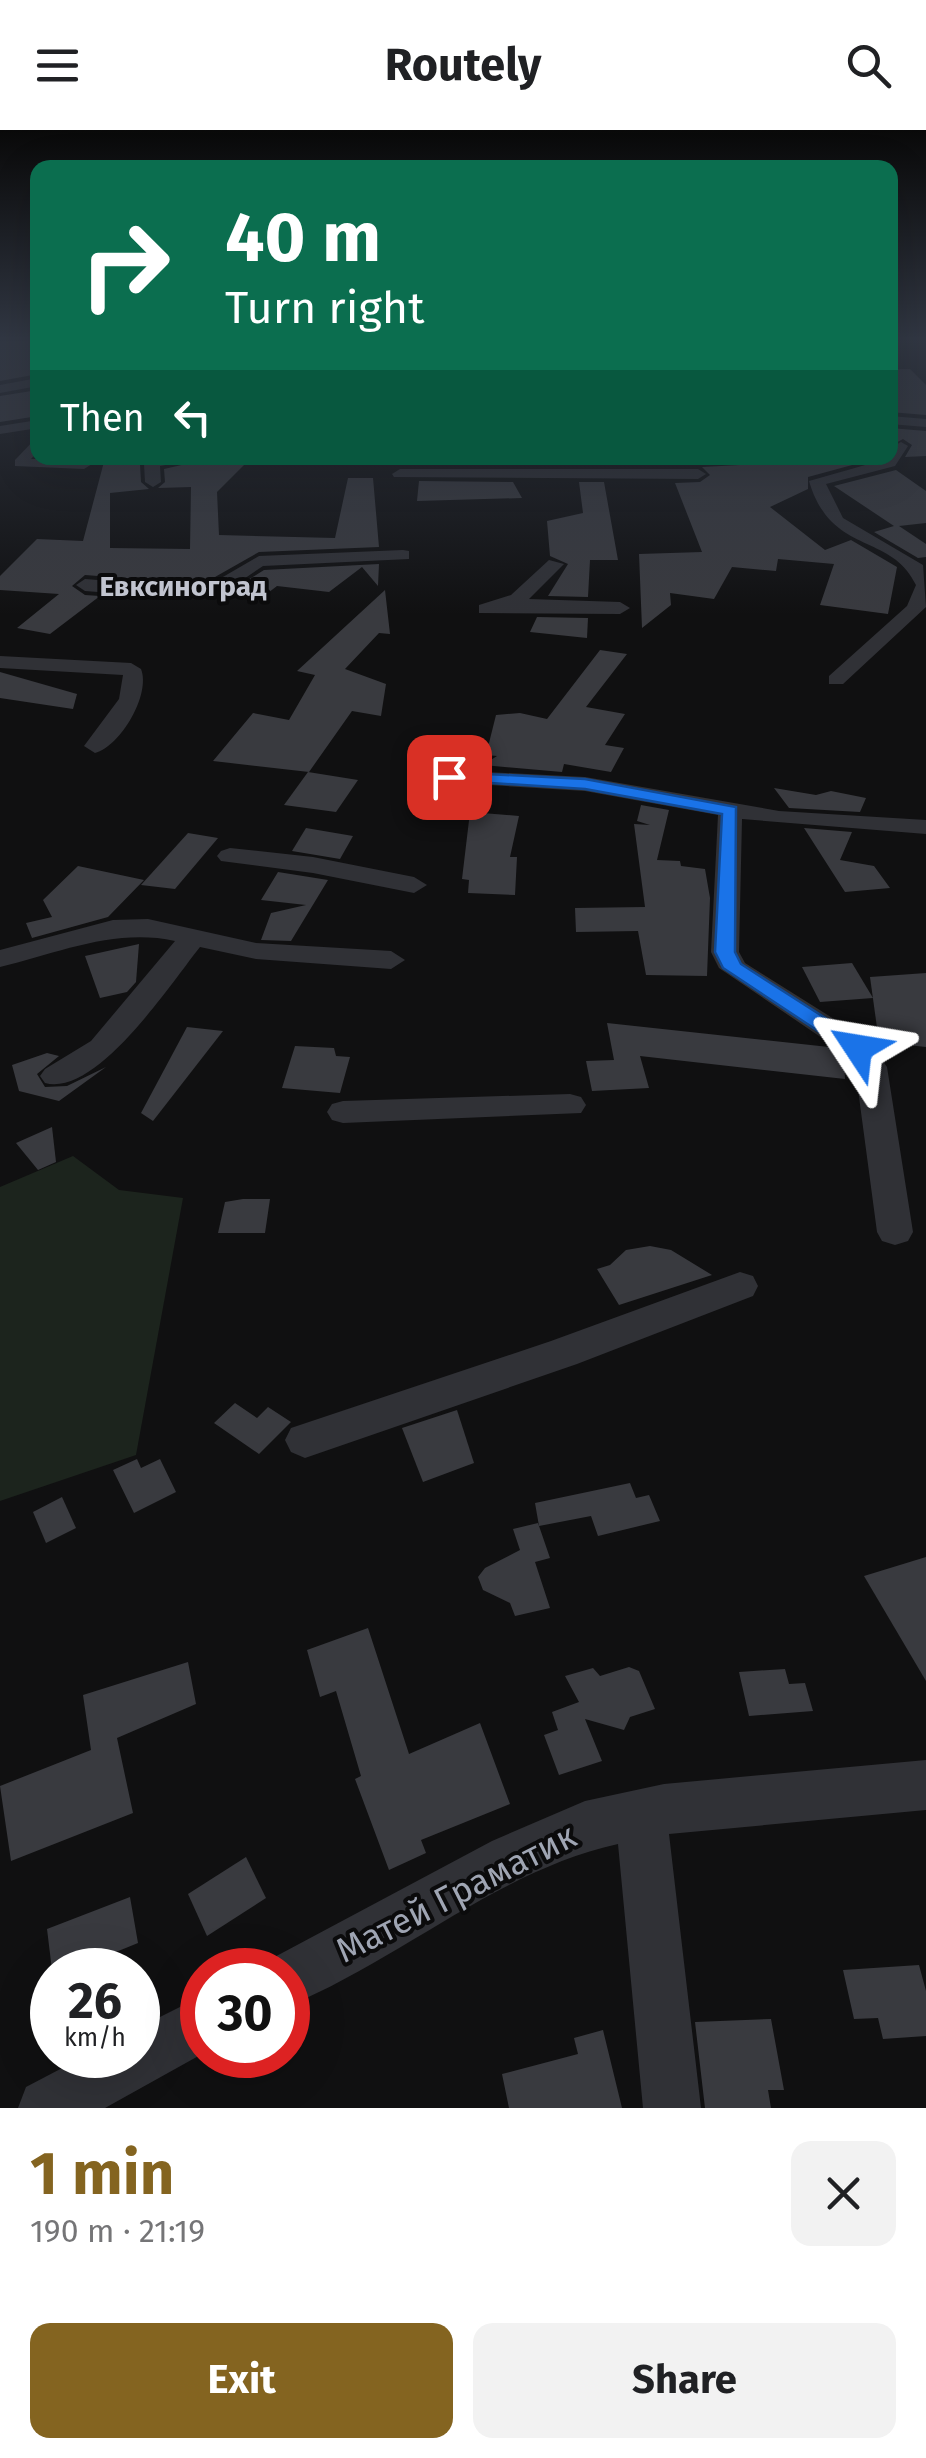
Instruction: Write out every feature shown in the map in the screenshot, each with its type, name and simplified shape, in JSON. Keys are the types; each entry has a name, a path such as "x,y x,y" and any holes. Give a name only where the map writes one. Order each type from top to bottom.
{"street":[{"path":"898,451 901,446"},
{"path":"30,450 20,463 30,463"},
{"path":"152,465 153,482"},
{"path":"836,680 916,608 925,585 912,560 846,531 830,517 817,481 882,465"},
{"path":"400,474 698,474"},
{"path":"85,585 189,593 222,585 259,561 403,554"},
{"path":"556,564 518,598 494,606 620,608"},
{"path":"0,662 131,669 135,676 132,696 96,746"},
{"path":"449,777 585,784 730,811 926,827"},
{"path":"730,811 725,952 732,968 858,1048 871,1067 895,1232"},
{"path":"230,856 313,865 414,884"},
{"path":"0,958 113,928 148,927 256,951 391,960"},
{"path":"56,1076 102,1048 192,938"},
{"path":"343,1112 570,1105"},
{"path":"305,1440 564,1353 740,1286"},
{"name":"Матей Граматик","path":"310,1967 510,1859 585,1826 641,1814 926,1785"},
{"path":"641,1814 672,2108"},
{"path":"47,2108 180,2036"}],"shaded area":[{"path":"73,1156 119,1190 183,1198 136,1455 0,1501 0,1187"}],"building":[{"path":"898,430 926,431 926,456 905,457 912,445 903,439 898,442"},
{"path":"103,465 140,465 141,482 149,489 110,493 110,548 190,549 191,487 158,488 165,482 164,469 182,465 244,465 217,492 219,535 335,538 348,478 373,478 379,547 259,552 215,577 189,583 85,575 72,586 85,595 100,596 50,634 17,628 59,594 0,590 0,576 37,539 83,541"},
{"path":"852,465 808,477 808,489 770,507 825,550 851,540 897,567 888,614 820,605 834,564 778,559 776,571 732,567 714,599 670,593 671,605 642,628 639,554 702,552 675,483 700,482 710,475 702,467"},
{"path":"896,470 926,491 926,523 899,526 926,544 926,557 918,558 874,532 894,526 834,486"},
{"path":"419,481 513,482 522,498 417,501"},
{"path":"579,482 604,482 618,560 590,560 588,597 548,596 568,564 550,556 547,521 583,513"},
{"path":"379,564 378,586 362,567 329,592 277,586 260,599 225,594 264,570"},
{"path":"385,590 390,634 379,633 345,669 386,684 381,716 352,711 309,772 213,761 253,713 289,720 315,675 297,671"},
{"path":"537,617 588,618 587,638 530,632"},
{"path":"600,650 627,654 586,707 625,714 605,745 624,748 611,772 564,764 562,772 483,765 497,756 486,755 496,715 520,713 547,719"},
{"path":"0,672 77,694 73,709 0,698"},
{"path":"308,772 358,780 336,812 284,805"},
{"path":"774,788 816,795 831,791 866,798 860,812 789,808"},
{"path":"641,805 669,810 657,860 680,861 681,866 705,869 710,898 707,976 646,975 638,931 576,932 575,908 645,907 634,824 650,825 637,821"},
{"path":"470,812 519,816 510,857 517,857 515,895 468,893 469,880 462,879"},
{"path":"306,828 353,836 340,859 292,851"},
{"path":"804,828 852,832 840,860 874,866 890,888 845,892"},
{"path":"188,833 218,838 175,889 141,885"},
{"path":"78,866 144,880 108,917 32,938 26,923 52,917 43,900"},
{"path":"278,872 328,880 291,941 261,940 271,913 306,905 261,900"},
{"path":"139,944 136,982 127,992 100,998 85,956"},
{"path":"852,963 873,998 820,1002 802,967"},
{"path":"926,973 926,1047 879,1042 870,977"},
{"path":"607,1023 829,1047 844,1058 845,1079 640,1056 649,1088 592,1091 586,1061 614,1060"},
{"path":"187,1027 223,1031 153,1121 141,1113"},
{"path":"295,1046 334,1048 336,1056 350,1057 340,1093 282,1088"},
{"path":"47,1053 59,1056 37,1074 45,1087 67,1086 106,1067 59,1101 19,1091 12,1065"},
{"path":"52,1127 56,1162 38,1170 16,1143"},
{"path":"270,1199 265,1233 218,1233 225,1202"},
{"path":"650,1246 671,1250 712,1275 619,1305 597,1269 610,1265 626,1250"},
{"path":"235,1403 257,1418 268,1407 291,1422 259,1454 214,1423"},
{"path":"457,1410 474,1463 423,1482 402,1428"},
{"path":"137,1459 141,1468 160,1459 176,1492 134,1513 113,1470"},
{"path":"630,1483 636,1498 649,1495 660,1521 598,1536 591,1516 539,1526 535,1503"},
{"path":"62,1497 76,1528 46,1543 33,1512"},
{"path":"538,1523 550,1558 535,1562 550,1608 515,1616 510,1603 483,1590 478,1577 485,1568 520,1550 513,1529"},
{"path":"926,1557 926,1681 864,1576"},
{"path":"368,1628 409,1754 480,1723 510,1804 421,1840 426,1853 389,1870 355,1779 361,1776 336,1691 320,1697 307,1650"},
{"path":"188,1662 196,1704 117,1738 133,1813 11,1861 0,1786 91,1750 83,1695"},
{"path":"629,1667 639,1671 655,1709 630,1717 624,1730 585,1719 602,1761 559,1775 544,1735 558,1730 552,1712 579,1702 565,1676 593,1668 600,1676"},
{"path":"785,1669 789,1684 805,1683 813,1711 749,1716 739,1672"},
{"path":"246,1857 266,1898 207,1936 188,1894"},
{"path":"130,1897 138,1943 126,1948 49,1948 47,1929"},
{"path":"919,1965 926,1991 926,2036 883,2039 878,2018 854,2019 843,1970"},
{"path":"771,2019 784,2090 768,2090 771,2108 705,2108 695,2022"},
{"path":"603,2030 622,2108 509,2108 502,2074 578,2054 574,2038"}],"district":[{"name":"Евксиноград","path":"183,586"}],"route":[{"path":"449,777 585,784 730,811 725,952 732,968 858,1048"}]}
